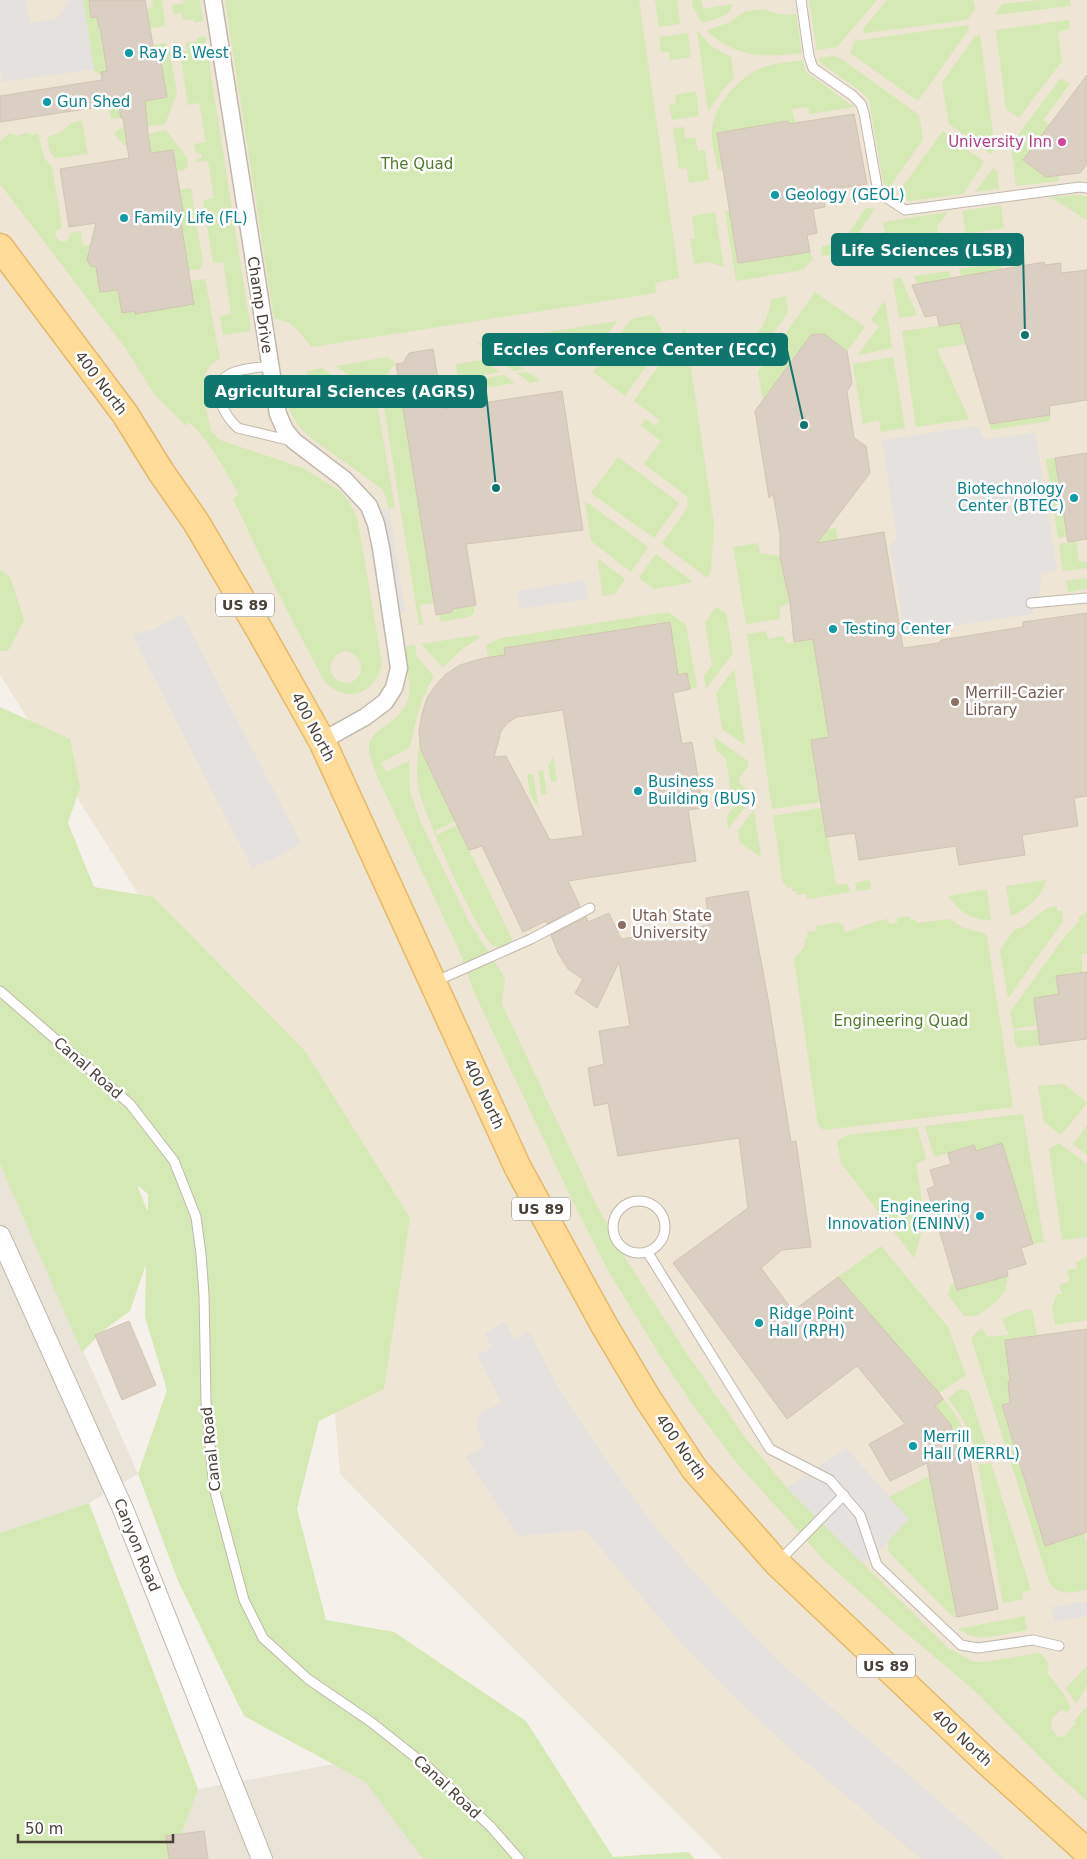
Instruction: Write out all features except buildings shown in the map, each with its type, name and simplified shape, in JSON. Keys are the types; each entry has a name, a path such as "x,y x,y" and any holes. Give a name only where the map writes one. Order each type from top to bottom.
{"main road":[{"name":"400 North","path":"0,247 125,414 161,472 196,522 322,741 518,1168 604,1324 648,1399 695,1470 777,1563 985,1760 1087,1852"}],"street":[{"name":"Champ Drive","path":"213,0 278,414 285,430 294,441 344,479 369,506 376,524 381,548 399,668 394,688 385,702 365,718 322,741"},
{"name":"Canyon Road","path":"0,1236 123,1508 262,1859"}],"lane":[{"path":"802,0 809,56 813,68 852,95 861,104 878,192 905,210 1080,187 1087,188"},
{"path":"269,366 235,372 224,379 220,388 222,410 238,428 294,441"},
{"path":"1030,603 1087,598"},
{"path":"432,982 531,939 590,908"},
{"name":"Canal Road","path":"0,992 130,1104 174,1161 196,1217 202,1254 206,1401 214,1488 244,1600 263,1638 308,1679 371,1722 429,1768 491,1828 519,1859"},
{"path":"638,1200 655,1206 665,1220 664,1237 659,1245 648,1253 635,1253 626,1250 614,1238 613,1221 616,1212 630,1202 638,1200"},
{"path":"648,1253 770,1448 830,1480 860,1515 878,1565 960,1645 978,1648 1033,1640 1059,1646"},
{"path":"777,1563 844,1495"}],"shaded area":[{"name":"Utah State University","path":"0,0 1087,0 1087,1859 723,1859 340,1474 315,1175 0,675"},
{"path":"0,0 25,0 30,23 58,18 70,0 83,0 94,69 2,82 0,68"},
{"path":"977,426 984,439 1035,433 1057,570 1041,574 1041,584 1032,614 905,633 890,547 897,538 882,440"},
{"path":"389,509 405,611 395,613 379,510"},
{"path":"585,580 588,599 520,609 517,591"},
{"path":"182,614 301,843 277,857 252,868 132,635 154,629"},
{"path":"0,1164 138,1474 89,1503 0,1533"},
{"path":"505,1322 514,1339 529,1332 559,1389 605,1458 654,1526 703,1582 775,1658 1005,1859 921,1859 788,1747 724,1687 675,1636 585,1530 518,1536 465,1456 485,1447 477,1430 479,1415 485,1410 502,1403 477,1355 492,1348 485,1333"},
{"path":"846,1448 909,1519 881,1549 862,1563 787,1488"},
{"path":"1087,1601 1087,1616 1054,1622 1052,1607"},
{"path":"395,1753 507,1859 172,1859 198,1789"}],"green space":[{"path":"83,0 89,0 91,17 97,17 107,71 101,72 101,75 94,71"},
{"path":"152,0 162,0 164,26 150,28 147,8 153,7"},
{"path":"183,0 200,0 203,21 194,23 194,19 183,20 181,13 174,14 172,5 184,3"},
{"name":"The Quad","path":"225,0 639,0 679,278 655,283 656,293 311,347 300,332 291,325 274,319"},
{"path":"655,0 679,0 677,1 680,24 659,27"},
{"path":"692,0 701,0 703,9 733,4 725,15 702,23 693,7"},
{"path":"809,0 877,0 837,47 817,50"},
{"path":"887,0 972,0 975,9 967,20 865,33 863,31 864,28"},
{"path":"1040,0 1070,0 1071,6 995,15 1002,4"},
{"path":"764,9 779,14 796,14 802,53 751,54 728,46 706,30 729,23 744,12"},
{"path":"1069,20 1070,29 1058,32 1062,61 1019,118 1006,109 996,30"},
{"path":"968,25 969,29 918,101 850,53 855,41"},
{"path":"697,30 711,46 731,57 734,77 708,112"},
{"path":"688,33 691,57 670,60 669,52 661,53 659,37"},
{"path":"980,35 995,148 991,154 949,124 942,83 975,36"},
{"path":"205,36 251,331 223,335 220,316 231,314 223,262 213,263 203,200 214,198 208,161 197,162 196,159 202,158 201,153 196,154 194,144 206,142 199,103 188,105 180,52 187,51 186,43 197,41 197,38"},
{"path":"166,43 167,47 169,47 177,93 165,124 147,127 145,101 167,97 161,62 156,62 153,45"},
{"path":"832,56 840,58 919,115 923,139 889,188 883,182 869,99 821,63 818,58"},
{"path":"803,60 805,71 854,107 810,114 808,107 792,109 795,123 788,124 787,121 717,133 723,169 718,170 712,131 714,121 723,101 738,84 755,71 773,64"},
{"path":"1061,78 1070,84 1043,120 1050,125 1023,160 1046,177 1058,175 1059,181 1016,186 1011,144"},
{"path":"696,91 699,116 672,120 669,104 676,103 675,95"},
{"path":"118,104 121,118 111,119 109,106"},
{"path":"82,121 88,154 55,158 50,152 47,139 49,136 59,134 71,123"},
{"path":"124,126 127,145 124,145 114,134"},
{"path":"684,127 685,139 695,137 698,151 705,150 709,180 689,183 687,168 679,169 673,128"},
{"path":"166,130 187,158 188,167 185,167 185,170 177,171 173,150 151,153 148,134"},
{"path":"943,131 984,162 963,194 909,201 898,193"},
{"path":"9,133 18,136 25,133 33,135 38,133 44,158 52,167 62,227 56,231 56,237 60,241 65,242 69,238 70,233 81,231 83,246 92,245 92,248 88,249 87,259 90,266 96,267 100,292 118,290 135,313 193,304 190,281 205,279 220,359 211,365 206,372 204,381 203,391 211,431 220,440 303,468 341,492 357,517 382,663 374,682 367,688 359,693 342,693 333,689 324,681 274,585 233,499 239,494 223,466 195,427 188,422 186,426 154,394 126,349 0,184 0,142","holes":["344,651 351,652 359,660 361,671 354,680 348,683 341,682 332,674 331,664 338,654"]},
{"path":"993,168 997,171 999,189 975,192"},
{"path":"191,188 203,265 201,269 188,271 179,211 182,211 179,190"},
{"path":"1080,195 1087,197 1087,220 1050,197"},
{"path":"1001,205 1004,228 966,234 962,211"},
{"path":"865,209 875,209 844,253 822,256 821,249 823,246 843,242"},
{"path":"730,210 738,263 810,252 813,259 803,270 736,281 725,211"},
{"path":"715,212 724,267 708,262 694,264 690,239 695,238 692,216"},
{"path":"948,212 937,226 939,236 887,244 883,222"},
{"path":"1001,263 1002,269 1000,271 961,278 959,269"},
{"path":"949,271 952,279 917,284 914,276"},
{"path":"901,278 917,315 899,318 893,279"},
{"path":"815,292 865,327 847,351 824,334 811,335 763,401 758,372"},
{"path":"786,296 788,312 756,358 747,352 746,345 763,325 771,299"},
{"path":"885,300 892,348 858,355 879,326 871,320"},
{"path":"653,315 666,338 625,396 593,372 631,319"},
{"path":"617,321 585,366 556,346 494,356 477,343"},
{"path":"960,323 966,344 937,349 969,419 916,427 902,331"},
{"path":"685,328 714,524 711,571 707,578 662,544 688,507 687,496 644,464 661,441 641,426 645,419 656,426 660,420 634,401"},
{"path":"387,357 395,363 374,393 336,366"},
{"path":"507,357 524,369 514,371 496,358"},
{"path":"893,357 905,428 881,432 879,420 863,424 853,364"},
{"path":"483,360 500,372 458,380 456,364"},
{"path":"322,368 378,409 395,507 389,509 382,489 309,436 292,415 288,405 304,385 307,371"},
{"path":"527,372 541,381 530,383 517,373"},
{"path":"504,375 515,383 466,391 459,387 458,383"},
{"path":"398,377 435,603 420,605 423,625 419,625 383,400 381,399"},
{"path":"1050,415 1050,421 991,430 990,424"},
{"path":"618,457 679,503 654,538 591,493"},
{"path":"1055,458 1067,537 1058,538 1046,459"},
{"path":"585,501 648,547 631,572 591,541"},
{"path":"836,528 838,540 784,548 783,536"},
{"path":"1076,541 1079,562 1087,561 1087,568 1063,571 1059,544"},
{"path":"758,543 760,553 780,556 789,603 780,607 780,619 746,624 733,547"},
{"path":"656,554 693,582 654,589 639,578"},
{"path":"597,558 625,579 615,594 603,596"},
{"path":"0,570 10,577 24,620 8,651 0,651"},
{"path":"1087,578 1087,589 1068,592 1066,581"},
{"path":"474,606 474,613 468,617 440,622 439,614 452,612 452,609"},
{"path":"716,607 726,613 733,653 706,689 704,676 712,665 705,623"},
{"path":"668,612 686,625 697,687 690,689 687,673 673,675 676,665 670,622 504,648 505,655 488,657 486,645 501,638"},
{"path":"766,631 768,639 784,636 786,644 813,639 829,737 811,740 820,802 772,809 747,634"},
{"path":"478,635 479,638 461,650 443,667 421,644"},
{"path":"415,645 416,655 434,677 421,702 410,747 381,763 386,772 409,761 410,792 421,823 469,922 505,978 502,1004 594,1200 627,1261 683,1348 746,1439 787,1488 948,1648 974,1662 1040,1653 1047,1662 1048,1674 1063,1693 1071,1708 1067,1713 1062,1709 1052,1719 1051,1729 1058,1737 1068,1736 1066,1734 1076,1723 1074,1721 1087,1706 1087,1801 1055,1772 976,1692 825,1561 737,1463 698,1412 661,1357 609,1272 577,1210 474,992 459,950 377,776 371,759 369,744 373,736 397,717 407,702 409,681 404,649"},
{"path":"734,669 745,745 722,729 716,693"},
{"path":"0,707 70,739 80,787 68,823 94,887 153,897 305,1051 410,1218 384,1389 319,1421 297,1509 326,1620 394,1632 526,1721 613,1857 688,1852 695,1859 423,1859 366,1782 244,1716 178,1581 138,1474 167,1390 145,1317 146,1264 130,1311 104,1330 82,1352 0,1164","holes":["137,1185 148,1194 148,1210 147,1210"]},
{"path":"420,734 421,750 455,821 435,831 437,835 457,825 512,939 512,943 506,946 494,946 486,938 476,921 452,873 423,804 417,777"},
{"path":"714,737 748,761 748,766 739,778 740,784 752,793 753,797 728,829 727,817 733,807 726,759 716,750"},
{"path":"553,757 557,781 551,782 548,765"},
{"path":"543,769 547,794 542,795 538,772"},
{"path":"527,774 533,774 539,809 530,794"},
{"path":"821,808 836,885 848,884 850,892 807,899 806,894 797,895 796,891 792,891 791,887 787,888 786,884 783,884 773,816"},
{"path":"754,810 761,857 740,843 738,831"},
{"path":"870,880 871,889 857,891 855,883"},
{"path":"1046,880 1041,892 1033,902 1011,916 1006,886"},
{"path":"987,889 991,920 978,919 966,914 948,896"},
{"path":"1057,906 1057,911 1062,911 1063,921 1008,998 1000,950 1014,930 1023,927 1047,908"},
{"path":"1087,911 1087,953 1081,954 1083,973 1059,994 1034,998 1037,1025 1013,1029 1010,1012 1066,935 1079,922 1079,917"},
{"name":"Engineering Quad","path":"910,916 911,920 916,920 917,923 949,919 964,928 983,933 987,936 1013,1107 824,1130 818,1125 794,959 804,948 805,938 808,937 807,932 816,931 816,926 839,922 840,925 843,924 844,932 888,919 889,924 897,923 897,918"},
{"path":"1038,1030 1040,1045 1019,1048 1015,1045 1014,1031"},
{"path":"1064,1084 1087,1103 1061,1135 1044,1122 1038,1086"},
{"path":"1023,1114 1044,1242 1033,1244 1002,1143 976,1151 974,1145 934,1157 925,1126"},
{"path":"1087,1126 1087,1155 1073,1144"},
{"path":"917,1127 926,1159 916,1164 920,1187 922,1223 921,1235 914,1258 841,1163 837,1141 848,1135"},
{"path":"1059,1143 1087,1164 1087,1237 1062,1240 1049,1149"},
{"path":"881,1246 948,1327 966,1375 939,1393 838,1277"},
{"path":"1087,1256 1087,1320 1055,1325 1052,1308 1057,1294 1062,1294 1059,1286 1062,1283 1067,1283 1070,1279 1067,1273 1069,1269 1077,1269 1076,1263"},
{"path":"1008,1276 1005,1291 997,1301 976,1316 964,1316 948,1295 951,1285 955,1283 957,1290"},
{"path":"1032,1309 1037,1335 1005,1340 1010,1381 1008,1382 1010,1403 1002,1406 1045,1545 1085,1533 1087,1545 1087,1590 1061,1592 1049,1582 971,1338 981,1328 988,1337 1009,1335 1002,1319 1021,1311"},
{"path":"959,1389 969,1391 989,1455 977,1459 967,1427 948,1399"},
{"path":"943,1398 959,1420 967,1445 956,1447 951,1425 935,1406"},
{"path":"991,1463 1031,1590 1022,1592 1023,1599 1003,1603 978,1465"},
{"path":"930,1476 957,1617 953,1617 888,1551 889,1540 909,1519 889,1497"},
{"path":"89,1503 198,1789 172,1859 0,1859 0,1533"},
{"path":"1025,1616 1027,1630 983,1638 969,1635 958,1629"},
{"path":"1087,1666 1087,1686 1076,1704 1066,1688"}],"place":[{"name":"Ray B. West","path":"129,53"},
{"name":"Gun Shed","path":"47,102"},
{"name":"University Inn","path":"1062,142"},
{"name":"Geology (GEOL)","path":"775,195"},
{"name":"Family Life (FL)","path":"124,218"},
{"name":"Life Sciences (LSB)","path":"1025,335"},
{"name":"Eccles Conference Center (ECC)","path":"804,425"},
{"name":"Agricultural Sciences (AGRS)","path":"496,488"},
{"name":"Biotechnology Center (BTEC)","path":"1074,498"},
{"name":"Testing Center","path":"833,629"},
{"name":"Merrill-Cazier Library","path":"955,702"},
{"name":"Business Building (BUS)","path":"638,791"},
{"name":"Utah State University","path":"622,925"},
{"name":"Engineering Innovation (ENINV)","path":"980,1216"},
{"name":"Ridge Point Hall (RPH)","path":"759,1323"},
{"name":"Merrill Hall (MERRL)","path":"913,1446"}]}
